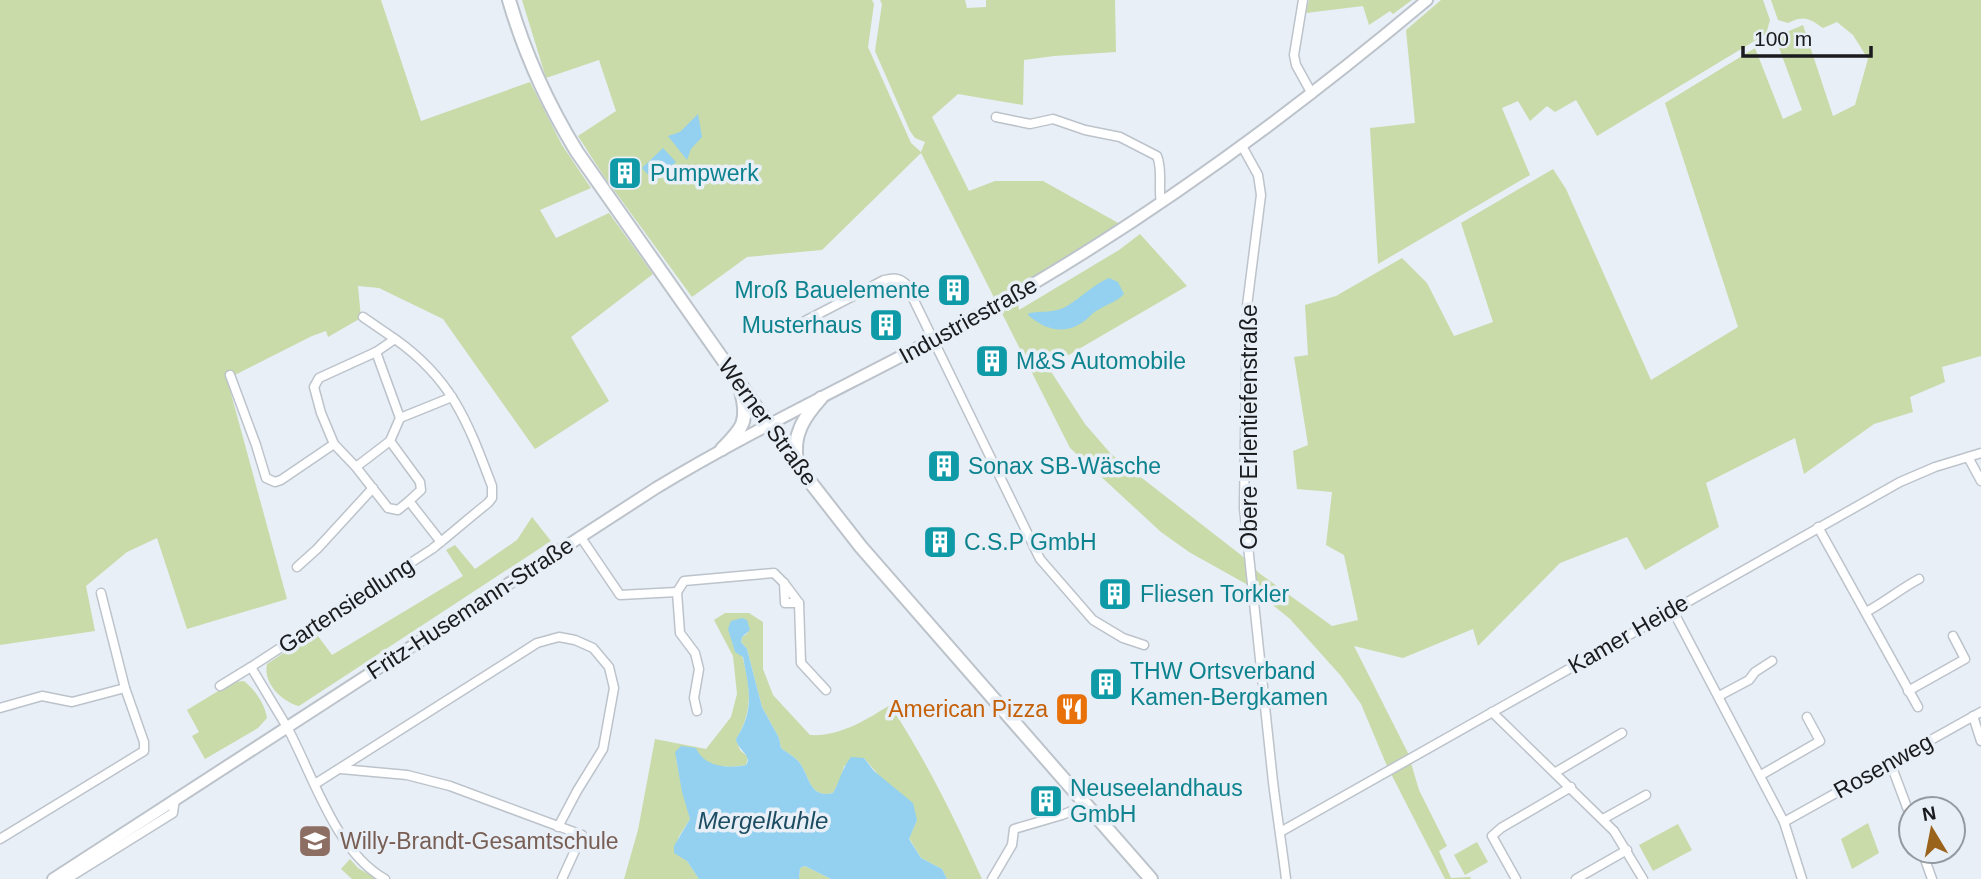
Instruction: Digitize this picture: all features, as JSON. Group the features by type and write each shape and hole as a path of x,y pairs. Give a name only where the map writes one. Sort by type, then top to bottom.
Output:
{"main road":[{"name":"Werner Straße","path":"509,0 534,75 577,152 797,465 862,547 1151,879"},
{"path":"722,449 744,423 744,403 738,380"},
{"path":"797,465 794,450 799,427 821,398"}],"street":[{"path":"1303,0 1294,55 1296,65 1312,93"},
{"name":"Industriestraße","path":"769,425 1031,286 1161,203 1312,93 1427,0"},
{"path":"996,117 1030,124 1053,119 1085,130 1119,137 1157,156 1160,161 1158,190 1161,203"},
{"name":"Obere Erlentiefenstraße","path":"1242,146 1258,176 1262,195 1247,306 1244,508 1286,879"},
{"path":"805,321 892,278 906,284 1040,559 1093,620 1123,638 1144,645"},
{"name":"Gartensiedlung","path":"220,686 441,542 488,503 493,492 469,426 432,369 363,317"},
{"path":"390,441 420,482 421,490 398,510 391,510 334,444 321,413 314,384 319,379 376,352 395,339"},
{"path":"356,467 390,441 400,418 376,352"},
{"path":"230,375 266,478 275,482 281,480 334,444"},
{"path":"400,418 452,397"},
{"name":"Fritz-Husemann-Straße","path":"53,879 580,537 722,449 769,425"},
{"name":"Kamer Heide","path":"1282,831 1900,482 1935,467 1981,453"},
{"path":"1968,457 1981,481"},
{"path":"297,567 373,488"},
{"path":"409,501 441,542"},
{"path":"1818,527 1918,707"},
{"path":"580,537 620,595 677,592"},
{"path":"697,711 694,698 699,669 695,653 680,633 677,592 684,581 774,573 799,603 801,663 826,690"},
{"path":"1866,612 1893,598 1900,589 1919,579"},
{"path":"0,839 141,754 145,747 125,688 101,593"},
{"path":"1672,609 1784,822 1802,879"},
{"path":"1908,691 1965,659 1953,636"},
{"path":"315,784 524,652 547,639 559,637 593,648 610,667 614,700 603,749 558,827"},
{"path":"1719,696 1749,680 1755,672 1772,661"},
{"path":"251,667 286,727 332,820 370,869 385,879"},
{"path":"0,708 42,696 72,702 125,688"},
{"path":"1492,712 1614,831 1643,879"},
{"path":"1977,714 1981,741"},
{"name":"Rosenweg","path":"1784,822 1977,714"},
{"path":"1761,775 1820,741 1807,717"},
{"path":"1556,772 1622,733"},
{"path":"1890,762 1902,795"},
{"path":"341,769 407,775 450,786 582,835 562,879"},
{"path":"1516,879 1492,836 1571,787"},
{"path":"1603,819 1646,794"},
{"name":"Fritz-Husemann-Straße","path":"67,879 173,813 176,799"},
{"path":"992,879 1012,845 1014,830 1086,805"},
{"path":"1576,879 1627,850"}],"green space":[{"path":"0,0 381,0 421,121 530,82 562,145 591,188 540,210 556,238 609,213 653,274 571,337 609,401 535,449 443,319 379,288 358,286 361,318 328,337 326,331 312,336 227,379 287,599 187,629 157,538 127,552 86,586 95,631 0,645"},
{"path":"522,0 872,0 874,4 868,47 911,143 921,152 925,142 915,138 910,131 875,51 882,4 880,0 965,0 967,8 986,7 986,0 1115,0 1116,52 1024,60 1023,105 958,94 932,117 969,191 995,181 1043,181 1129,229 1017,297 1019,310 1119,250 1140,234 1187,286 1048,367 1085,424 1111,454 1241,555 1259,573 1332,626 1358,620 1344,555 1326,545 1332,492 1297,489 1293,451 1308,445 1294,357 1308,355 1305,305 1336,296 1402,258 1427,283 1454,336 1493,322 1461,223 1553,169 1566,189 1651,380 1738,327 1665,103 1755,48 1783,119 1802,110 1775,37 1803,25 1833,116 1855,105 1868,59 1853,35 1837,22 1823,28 1806,19 1788,23 1778,20 1771,0 1981,0 1981,356 1942,367 1945,382 1910,397 1913,412 1874,424 1804,474 1795,438 1706,483 1719,527 1645,570 1627,537 1560,563 1478,646 1473,629 1403,658 1354,646 1408,753 1419,790 1447,846 1439,851 1451,878 1471,879 1445,879 1387,766 1361,704 1341,676 1290,619 1248,585 1189,552 1161,532 1070,448 921,153 822,250 747,257 692,297 603,175 578,136 616,111 599,60 546,78"},
{"path":"1309,0 1412,0 1393,14 1390,11 1369,25 1363,6 1306,13"},
{"path":"1441,0 1763,0 1770,20 1766,34 1597,136 1576,100 1555,112 1547,106 1530,121 1518,101 1502,108 1530,175 1378,264 1370,128 1415,123 1406,30"},
{"path":"532,517 551,541 299,706 280,696 271,684 266,671 267,664 315,632 332,655 463,576 446,550 455,545 475,569 517,540"},
{"path":"725,613 749,613 763,622 763,669 773,695 810,735 842,730 862,722 890,705 939,790 982,879 947,879 942,869 921,858 909,838 917,820 864,758 844,766 833,793 819,793 815,790 799,762 781,748 779,738 762,707 747,649 741,642 742,637 748,633 731,621 748,681 748,710 736,739 740,750 748,757 746,765 720,766 676,759 690,819 678,838 687,861 699,879 624,879 638,830 655,739 706,749 731,717 737,694 733,656 714,620"},
{"path":"244,681 259,698 267,718 258,728 205,759 192,736 199,732 187,710 233,682"},
{"path":"1868,823 1879,853 1852,869 1841,839"},
{"path":"1678,824 1692,850 1653,871 1639,845"},
{"path":"1477,842 1488,862 1465,875 1454,855"},
{"path":"350,859 358,868 377,879 352,879 341,869"},
{"path":"805,866 831,879 799,879 800,868"}],"water":[{"path":"698,114 702,137 691,149 687,160 668,136 680,132"},
{"path":"663,148 676,162 655,182 642,168"},
{"path":"1109,278 1118,282 1124,294 1076,326 1055,329 1028,315 1063,308"},
{"name":"Mergelkuhle","path":"742,618 747,620 750,630 742,637 741,642 747,649 762,707 779,738 781,748 799,762 815,790 825,794 833,793 851,757 864,758 874,771 913,803 917,820 909,839 921,858 942,869 947,879 831,879 805,866 800,868 799,879 699,879 687,861 674,853 674,846 690,819 675,752 681,746 696,748 711,763 732,767 746,765 748,761 736,739 748,709 747,679 743,657 735,652 728,629 731,621"}],"place":[{"name":"Pumpwerk","path":"625,173"},
{"name":"Mroß Bauelemente","path":"954,290"},
{"name":"Musterhaus","path":"886,325"},
{"name":"M&S Automobile","path":"992,361"},
{"name":"Sonax SB-Wäsche","path":"944,466"},
{"name":"C.S.P GmbH","path":"940,542"},
{"name":"Fliesen Torkler","path":"1115,594"},
{"name":"THW Ortsverband Kamen-Bergkamen","path":"1106,684"},
{"name":"American Pizza","path":"1072,709"},
{"name":"Neuseelandhaus GmbH","path":"1046,801"},
{"name":"Willy-Brandt-Gesamtschule","path":"315,841"}]}
